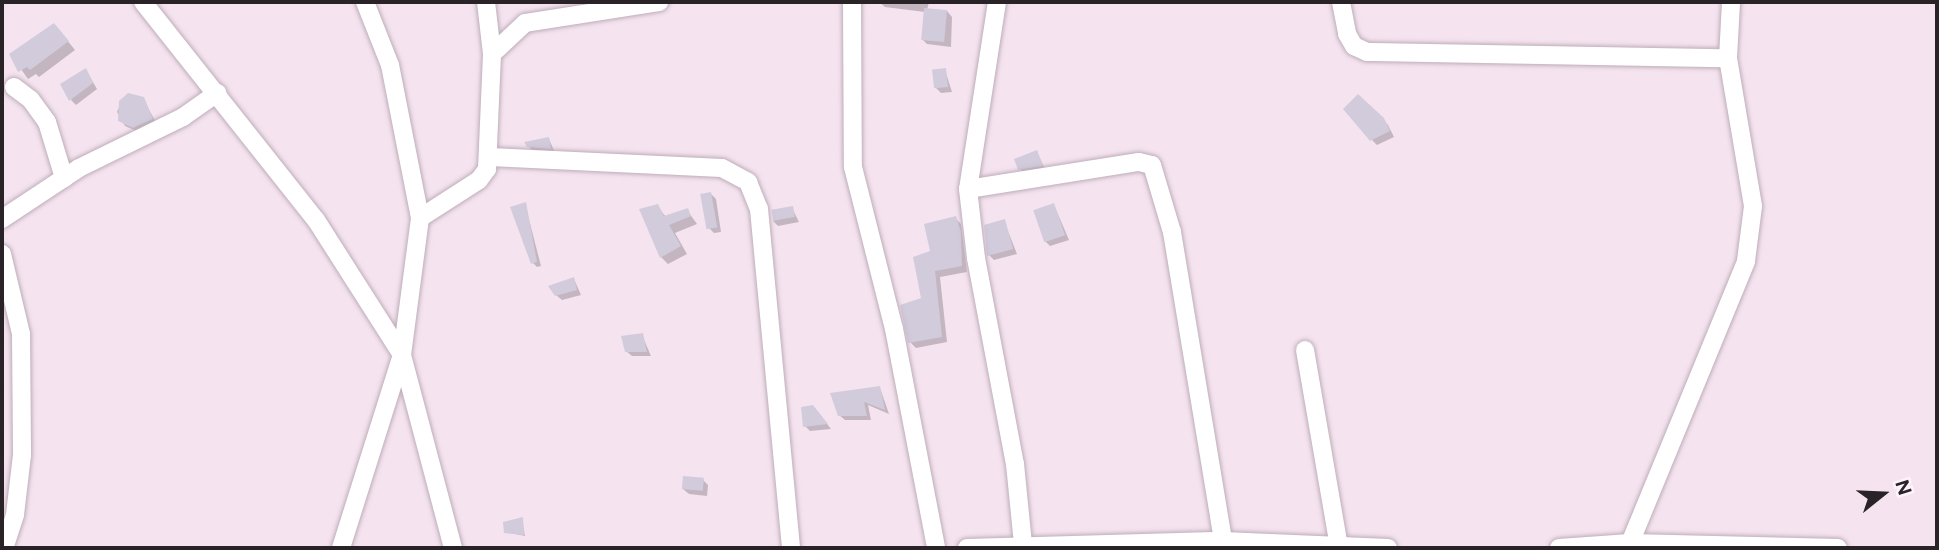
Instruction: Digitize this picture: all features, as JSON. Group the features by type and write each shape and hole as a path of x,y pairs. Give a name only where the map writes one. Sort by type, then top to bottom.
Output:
{"street":[{"path":"144,2 316,220 402,355 453,548"},
{"path":"341,548 402,355 420,218 390,65 365,2"},
{"path":"420,218 479,180 490,157 492,54 486,2"},
{"path":"492,54 525,23 659,2"},
{"path":"852,2 853,167 894,329 936,548"},
{"path":"997,2 968,189 976,258 1015,464 1023,544"},
{"path":"1341,2 1347,34 1354,46 1367,52 1728,58"},
{"path":"1629,546 1746,261 1753,206 1728,58 1731,2"},
{"path":"14,87 31,100 47,122 64,178"},
{"path":"2,219 64,178 183,117 217,93"},
{"path":"490,157 722,168 748,182 759,209 791,548"},
{"path":"968,189 1139,162 1152,165 1172,232 1223,541"},
{"path":"2,254 21,334 22,455 15,515 4,548"},
{"path":"1305,350 1339,546"},
{"path":"967,548 1023,544 1054,546 1223,541 1388,548"},
{"path":"1559,548 1838,548"}],"building":[{"path":"924,8 947,10 944,42 921,40"},
{"path":"54,23 69,41 30,70 27,67 18,72 9,54"},
{"path":"86,68 93,83 69,101 60,84"},
{"path":"946,68 948,87 934,88 932,69"},
{"path":"128,93 144,97 153,119 133,128 118,121 119,101"},
{"path":"1358,94 1384,118 1390,131 1370,141 1343,109"},
{"path":"549,137 551,149 527,147 524,142"},
{"path":"1037,150 1043,166 1018,170 1014,159"},
{"path":"711,192 717,227 706,229 700,194"},
{"path":"526,202 537,262 531,264 510,207"},
{"path":"1054,203 1065,235 1044,242 1033,210"},
{"path":"658,204 664,216 688,208 691,216 669,225 681,246 660,258 639,209"},
{"path":"793,206 795,217 773,221 771,210"},
{"path":"956,216 961,232 962,266 935,271 942,337 908,343 900,305 921,298 913,257 930,251 924,224"},
{"path":"1005,219 1013,249 987,256 984,225"},
{"path":"574,277 577,290 555,296 548,286"},
{"path":"643,333 647,352 625,352 621,336"},
{"path":"880,386 885,410 864,402 867,416 838,416 830,393"},
{"path":"813,405 828,424 803,427 801,407"},
{"path":"683,476 704,478 703,491 682,489"},
{"path":"523,517 524,535 504,533 503,522"}]}
